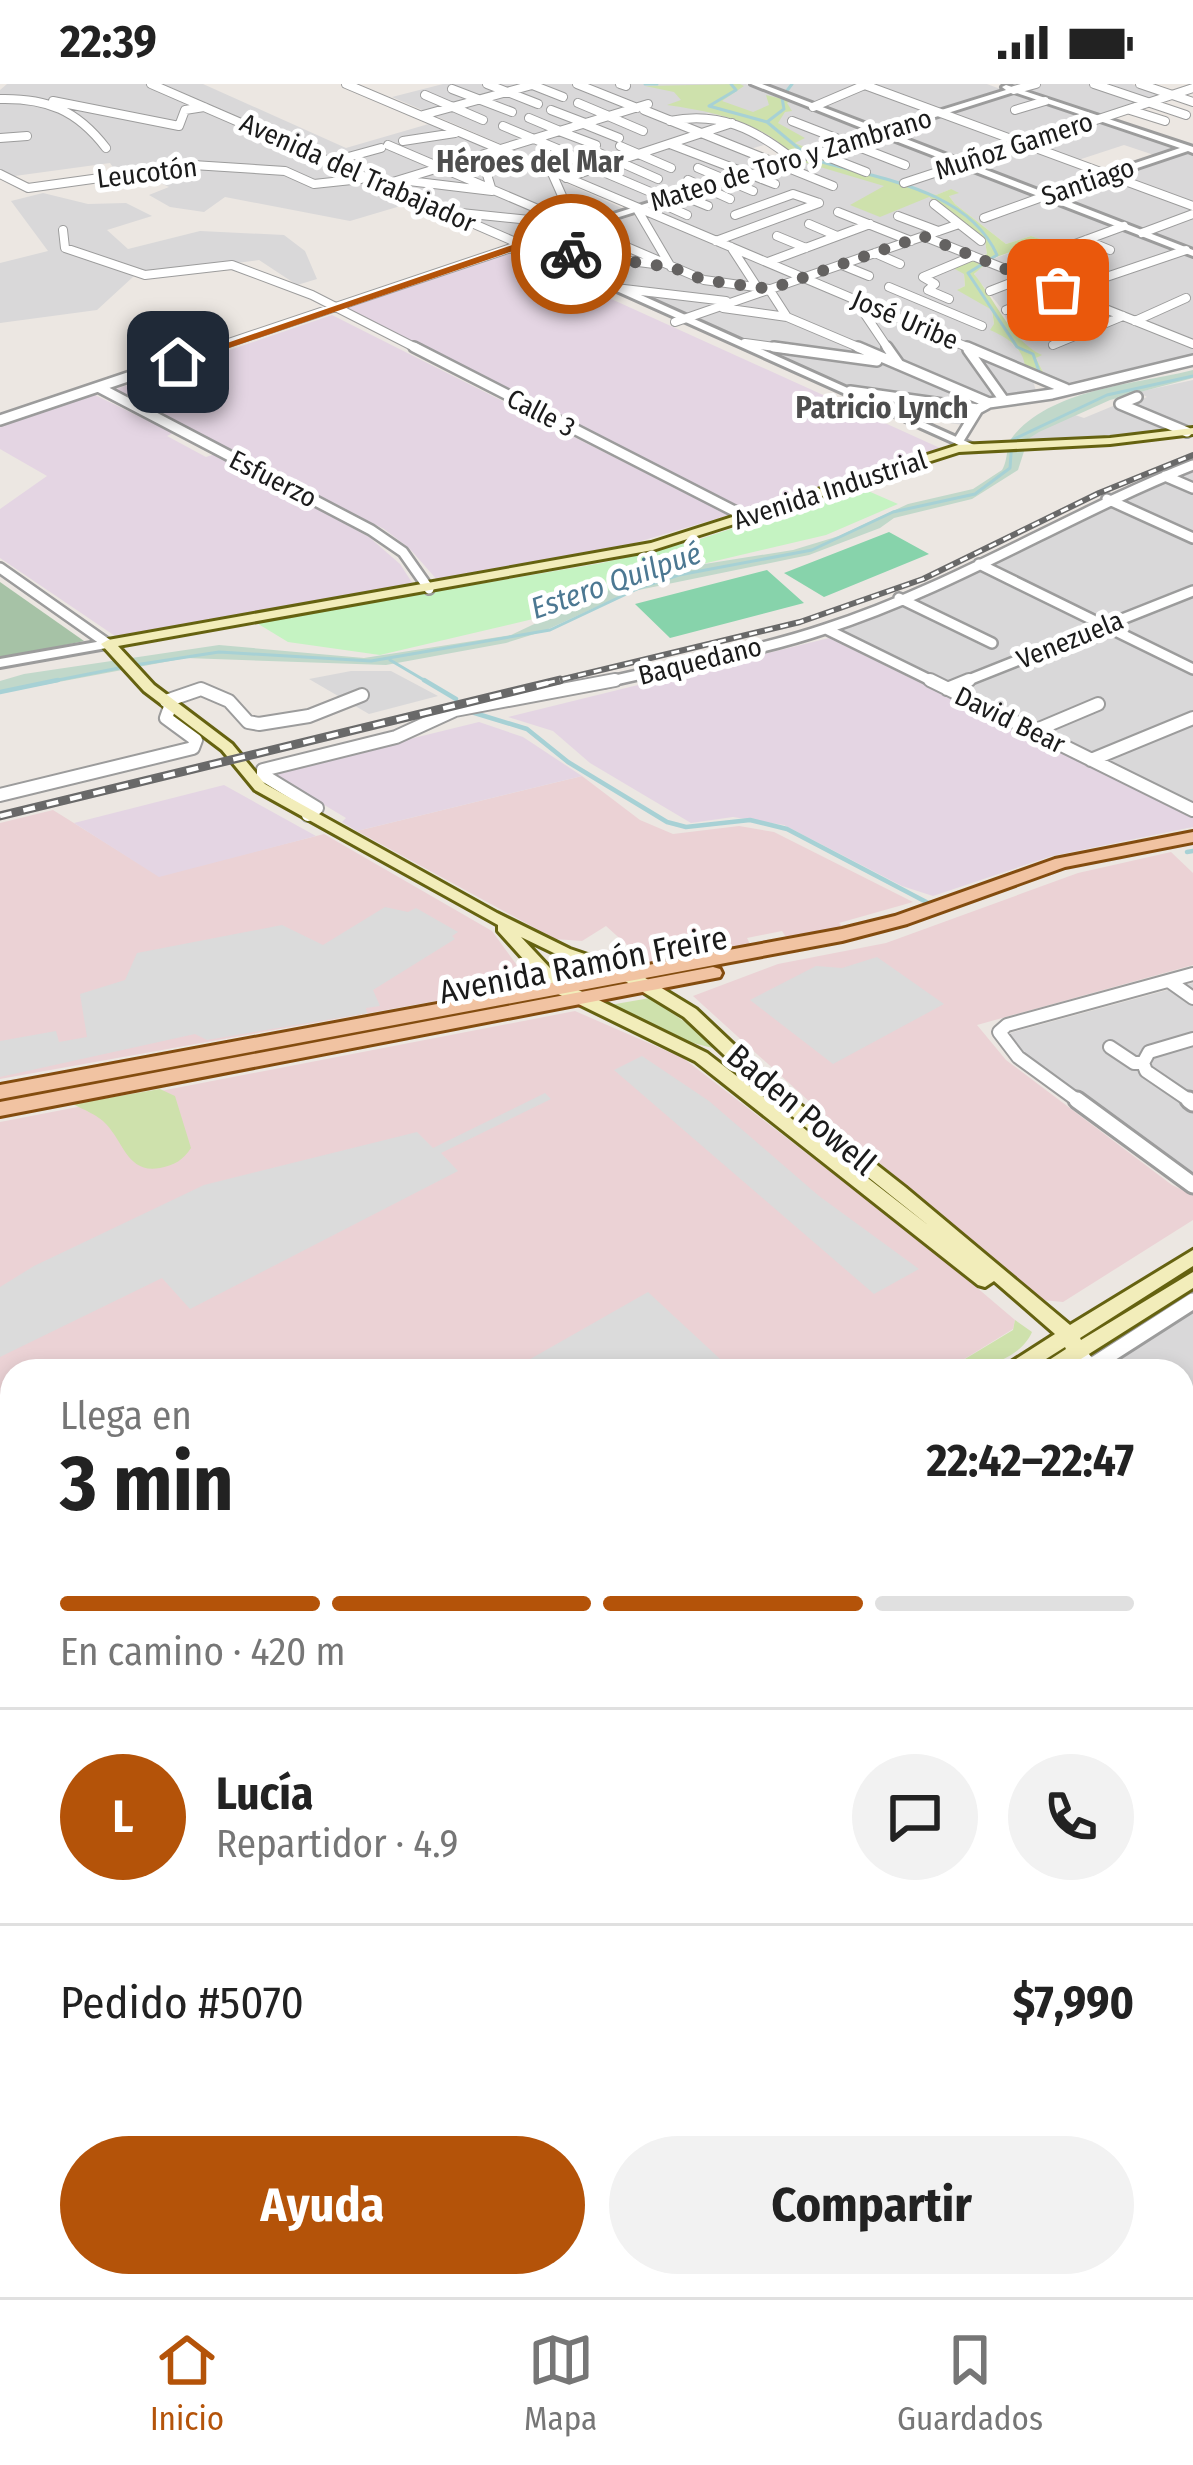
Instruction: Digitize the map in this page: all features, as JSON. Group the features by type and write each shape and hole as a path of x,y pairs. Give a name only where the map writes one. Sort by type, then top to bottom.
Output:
{"main road":[{"path":"962,445 1017,446 1190,432"},
{"name":"Avenida Industrial","path":"112,649 626,552 748,518 962,445"},
{"name":"Baden Powell","path":"112,649 137,677 227,747 260,787 491,916 564,952 626,974 690,1013 826,1145 1079,1356"},
{"name":"Avenida Ramón Freire","path":"0,1092 864,930 1061,863 1193,837"},
{"name":"Avenida Ramón Freire","path":"0,1108 649,986 866,940 1060,872 1168,842"},
{"path":"921,923 940,906"},
{"name":"Baden Powell","path":"491,916 576,1000 676,1042 899,1191 1079,1356"},
{"path":"676,1042 739,1056"},
{"path":"1079,1356 1193,1257"},
{"path":"1079,1356 1193,1279"}],"street":[{"name":"Avenida del Trabajador","path":"151,84 445,212 675,322 962,445"},
{"name":"José Uribe","path":"346,84 1066,389"},
{"path":"487,84 538,104"},
{"path":"423,115 531,84 563,97"},
{"path":"578,84 833,186"},
{"path":"755,84 1124,226 1137,237"},
{"path":"813,107 865,84 1193,210"},
{"path":"996,84 1191,148"},
{"name":"Mateo de Toro y Zambrano","path":"0,420 577,226 1036,84"},
{"path":"1094,84 1186,115"},
{"path":"1140,84 1193,102"},
{"path":"592,90 619,85"},
{"path":"452,88 512,112"},
{"name":"Muñoz Gamero","path":"904,182 1193,88"},
{"path":"425,95 484,120"},
{"path":"0,98 53,101 178,126 184,123 185,110 204,107"},
{"path":"1015,110 1045,100"},
{"path":"53,101 92,127 106,148"},
{"path":"578,104 666,145 775,184"},
{"path":"383,185 643,108"},
{"path":"1128,109 1165,122"},
{"path":"551,110 671,168"},
{"path":"670,121 696,113 733,123 766,136 793,159"},
{"path":"529,118 658,178"},
{"path":"792,122 905,165"},
{"path":"566,178 733,123"},
{"path":"503,126 687,214"},
{"path":"341,158 448,130 465,134"},
{"path":"662,131 681,138"},
{"path":"0,138 27,136"},
{"path":"391,148 444,166"},
{"path":"391,148 427,172"},
{"path":"413,148 492,190 671,267 704,280 770,289 787,316"},
{"name":"Santiago","path":"984,218 1191,148"},
{"path":"815,152 866,172"},
{"path":"482,155 492,190"},
{"name":"Leucotón","path":"0,174 28,188 193,165 286,171 314,184 366,178"},
{"path":"698,168 753,191"},
{"path":"551,172 577,226"},
{"path":"688,179 730,199"},
{"path":"400,180 492,190"},
{"path":"716,241 819,203 793,194 735,217"},
{"path":"681,195 708,206"},
{"path":"934,204 981,241"},
{"path":"637,209 671,267"},
{"path":"1137,237 1193,210"},
{"path":"445,212 577,226"},
{"path":"838,212 911,242"},
{"path":"720,214 757,226"},
{"path":"905,214 925,232 980,258 1193,344"},
{"path":"809,224 838,236"},
{"path":"768,262 870,224"},
{"path":"675,322 959,224"},
{"path":"1007,269 1124,226"},
{"name":"Calle 3","path":"63,230 65,248 146,275 232,266 260,273 748,518"},
{"path":"1108,232 1190,251"},
{"path":"777,236 806,248"},
{"path":"1086,240 1110,250"},
{"name":"Avenida del Trabajador","path":"521,247 745,343 962,445"},
{"path":"521,247 671,267"},
{"path":"731,247 757,287"},
{"path":"1061,249 1083,258"},
{"path":"1006,310 1190,251"},
{"path":"875,254 900,264"},
{"path":"898,318 949,299 928,290 935,284 922,277 980,258"},
{"path":"1036,258 1061,268"},
{"path":"842,265 868,276"},
{"path":"990,291 1026,277"},
{"path":"889,287 982,326"},
{"path":"624,289 733,302"},
{"path":"1135,321 1186,298"},
{"path":"856,300 899,364"},
{"path":"718,308 787,316 989,403"},
{"path":"1053,345 1123,316"},
{"path":"745,343 899,364"},
{"path":"965,346 1003,399"},
{"name":"Avenida Industrial","path":"962,445 978,410 989,403 1193,360"},
{"name":"Esfuerzo","path":"100,388 371,530 403,552 429,589"},
{"path":"850,391 978,410"},
{"path":"1137,397 1120,404 1190,432"},
{"name":"Baquedano","path":"308,814 316,808 263,775 263,770 396,737 454,710 643,676 826,629 1193,465"},
{"path":"1165,476 1193,488"},
{"path":"1107,500 1193,538"},
{"path":"979,564 1193,669"},
{"name":"Baden Powell","path":"0,568 112,649"},
{"name":"Venezuela","path":"947,689 1193,591"},
{"path":"899,598 992,643"},
{"name":"David Bear","path":"826,629 1193,810"},
{"name":"Avenida Industrial","path":"0,663 112,649"},
{"path":"0,795 193,748 196,740 166,718 168,702 201,689 229,700 248,722 259,724 309,716 362,694"},
{"path":"1034,730 1098,704"},
{"path":"1091,760 1193,718"},
{"path":"1193,974 1007,1025 999,1032 1018,1057 1193,1185"},
{"path":"1169,981 1193,998"},
{"path":"1193,1039 1149,1052 1143,1063 1146,1071 1193,1103"},
{"path":"1110,1047 1134,1063 1143,1063"},
{"path":"1079,1356 1193,1301"}],"shaded area":[{"path":"7,84 203,84 346,148 432,123 624,209 521,241 255,133 243,137 267,138 414,202 350,221 225,197 204,212 170,207 149,195 169,187 133,170 117,173 110,163 0,178 0,90"},
{"path":"443,84 746,84 869,132 812,150 793,142 778,123 705,113 771,143 746,150 767,163 639,204 392,97"},
{"path":"762,84 987,84 1003,90 879,129"},
{"path":"1004,84 1132,84 1161,95 1098,116"},
{"path":"1012,94 1174,148 1154,155 1124,145 1069,163 1193,210 1193,354 1067,383 1043,372 1036,358 1040,355 1014,337 1002,309 974,275 983,263 1042,240 1031,236 1006,244 955,204 949,196 951,189 936,195 888,182 822,153"},
{"path":"1185,152 1193,154 1193,203 1119,175"},
{"path":"800,161 929,197 985,241 987,254 966,257 953,268 964,273 965,286 959,289 992,310 994,325 1026,358 1037,394 980,398 963,425 916,418 535,248"},
{"path":"43,193 88,204 126,203 152,216 107,230 128,249 200,231 284,235 305,251 317,279 297,285 259,260 134,276 97,310 0,323 0,263 48,251 11,201"},
{"path":"506,254 940,448 747,510 345,308"},
{"path":"332,315 729,515 587,557 439,582 409,548 384,529 113,390"},
{"path":"1193,380 1193,427 1130,404 1147,397 1138,392"},
{"path":"95,395 173,433 167,436 206,457 215,454 369,537 400,564 413,584 115,636 0,558 0,509 47,476 0,449 0,425"},
{"path":"1113,406 1170,433 1020,441 1072,414 1084,418"},
{"path":"1193,472 1193,533 1118,501 1166,481"},
{"path":"1107,507 1193,543 1193,804 835,628"},
{"path":"829,638 1193,817 1193,827 1052,856 933,896 902,886 784,825 733,817 691,823 590,763 553,731 508,717"},
{"path":"351,671 391,671 438,696 369,714 309,679"},
{"path":"479,722 523,737 582,776 357,831 342,822 346,818 271,773"},
{"path":"582,776 640,820 673,834 739,826 774,832 913,902 839,923 843,927 786,937 782,931 747,938 750,944 647,963 606,926 582,941 555,939 357,831"},
{"path":"224,785 316,836 159,877 74,823"},
{"path":"53,810 159,876 324,834 492,931 519,968 493,976 514,987 0,1079 0,823"},
{"path":"1171,852 1193,873 1193,965 977,1025 1006,1060 1172,1185 1193,1195 1193,1220 1063,1302 1042,1300 844,1133 693,996 778,964 886,943 1078,873"},
{"path":"385,907 408,912 416,908 458,932 452,936 455,939 373,990 380,1006 366,1008 367,1013 207,1040 195,1034 0,1077 0,1041 56,1031 59,1042 87,1037 80,994 125,980 137,953 282,925 323,945"},
{"path":"877,957 944,1004 833,1064 750,1000 816,966 842,968"},
{"path":"1193,983 1193,1178 1025,1055 1006,1034"},
{"path":"575,1011 683,1058 936,1253 1015,1320 1013,1329 964,1359 0,1359 0,1122"},
{"path":"642,1056 709,1101 819,1196 919,1269 874,1294 614,1070"},
{"path":"545,1093 551,1099 441,1153 458,1171 190,1309 162,1278 0,1357 0,1287 34,1266 204,1185 417,1132 433,1148"},
{"path":"648,1292 720,1359 530,1359"},
{"path":"1193,1312 1193,1359 1119,1359"}],"green space":[{"path":"645,86 744,86 722,101 753,112 769,105 766,95 791,101 787,103 792,111 785,112 778,123 805,138 795,143 812,150 790,152 747,125 667,105 681,100 674,92"},
{"path":"816,158 936,195 951,189 959,193 949,196 955,204 1006,244 1031,236 1043,240 991,259 974,274 1013,331 1042,355 1036,358 1043,372 1073,385 1025,367 1014,344 990,330 992,310 957,290 965,286 964,274 953,268 987,254 985,241 929,197 880,217 850,205 884,186 800,161"},
{"path":"1193,370 1193,378 1110,400 1039,432 1028,439 1018,470 972,499 894,518 809,555 629,592 506,643 386,665 186,658 0,693 0,681 24,674 219,645 364,658 511,635 619,584 686,567 793,550 839,536 908,504 973,489 1002,470 1014,435 1051,407 1098,390"},
{"path":"859,487 898,504 826,535 639,579 533,619 380,655 288,642 255,622 602,563 691,542"},
{"path":"889,532 929,554 824,597 784,573"},
{"path":"767,570 804,603 670,638 635,604"},
{"path":"0,582 84,641 0,659"},
{"path":"650,998 724,1051 678,1039 604,1006"},
{"path":"160,1089 175,1096 191,1148 178,1161 160,1168 134,1162 103,1121 73,1104"},
{"path":"1015,1320 1032,1332 1007,1358 965,1359 1013,1330"}],"waterway":[{"path":"645,84 657,84"},
{"path":"731,84 736,90 709,106 767,122"},
{"path":"786,92 792,84"},
{"path":"767,122 784,109 782,98"},
{"path":"767,122 803,152"},
{"path":"808,158 915,188 964,214 997,255 968,273 1017,347 1033,354 1039,371"},
{"name":"Estero Quilpué","path":"135,665 219,652 371,661 550,630 639,588 679,575 812,550 893,512 975,494 1010,468 1012,440 1107,395 1193,376"},
{"path":"390,660 429,683"},
{"name":"Estero Quilpué","path":"54,681 124,667"},
{"name":"Estero Quilpué","path":"54,681 58,680"},
{"path":"424,680 456,699"},
{"name":"Estero Quilpué","path":"0,692 54,681"},
{"name":"Estero Quilpué","path":"43,683 54,681"},
{"path":"468,711 527,729 568,762 667,822 686,827 750,820 787,829 932,905"},
{"path":"1187,852 1193,851"}],"railway":[{"path":"547,683 800,622 923,579 1099,493 1193,455"},
{"path":"0,816 560,680"}],"way so far":[{"path":"571,254 671,267 704,280 770,289 923,236 1058,290"}],"district":[{"name":"Héroes del Mar","path":"530,162"},
{"name":"Patricio Lynch","path":"882,408"}],"route":[{"path":"178,362 511,248 522,245 571,254"}]}
